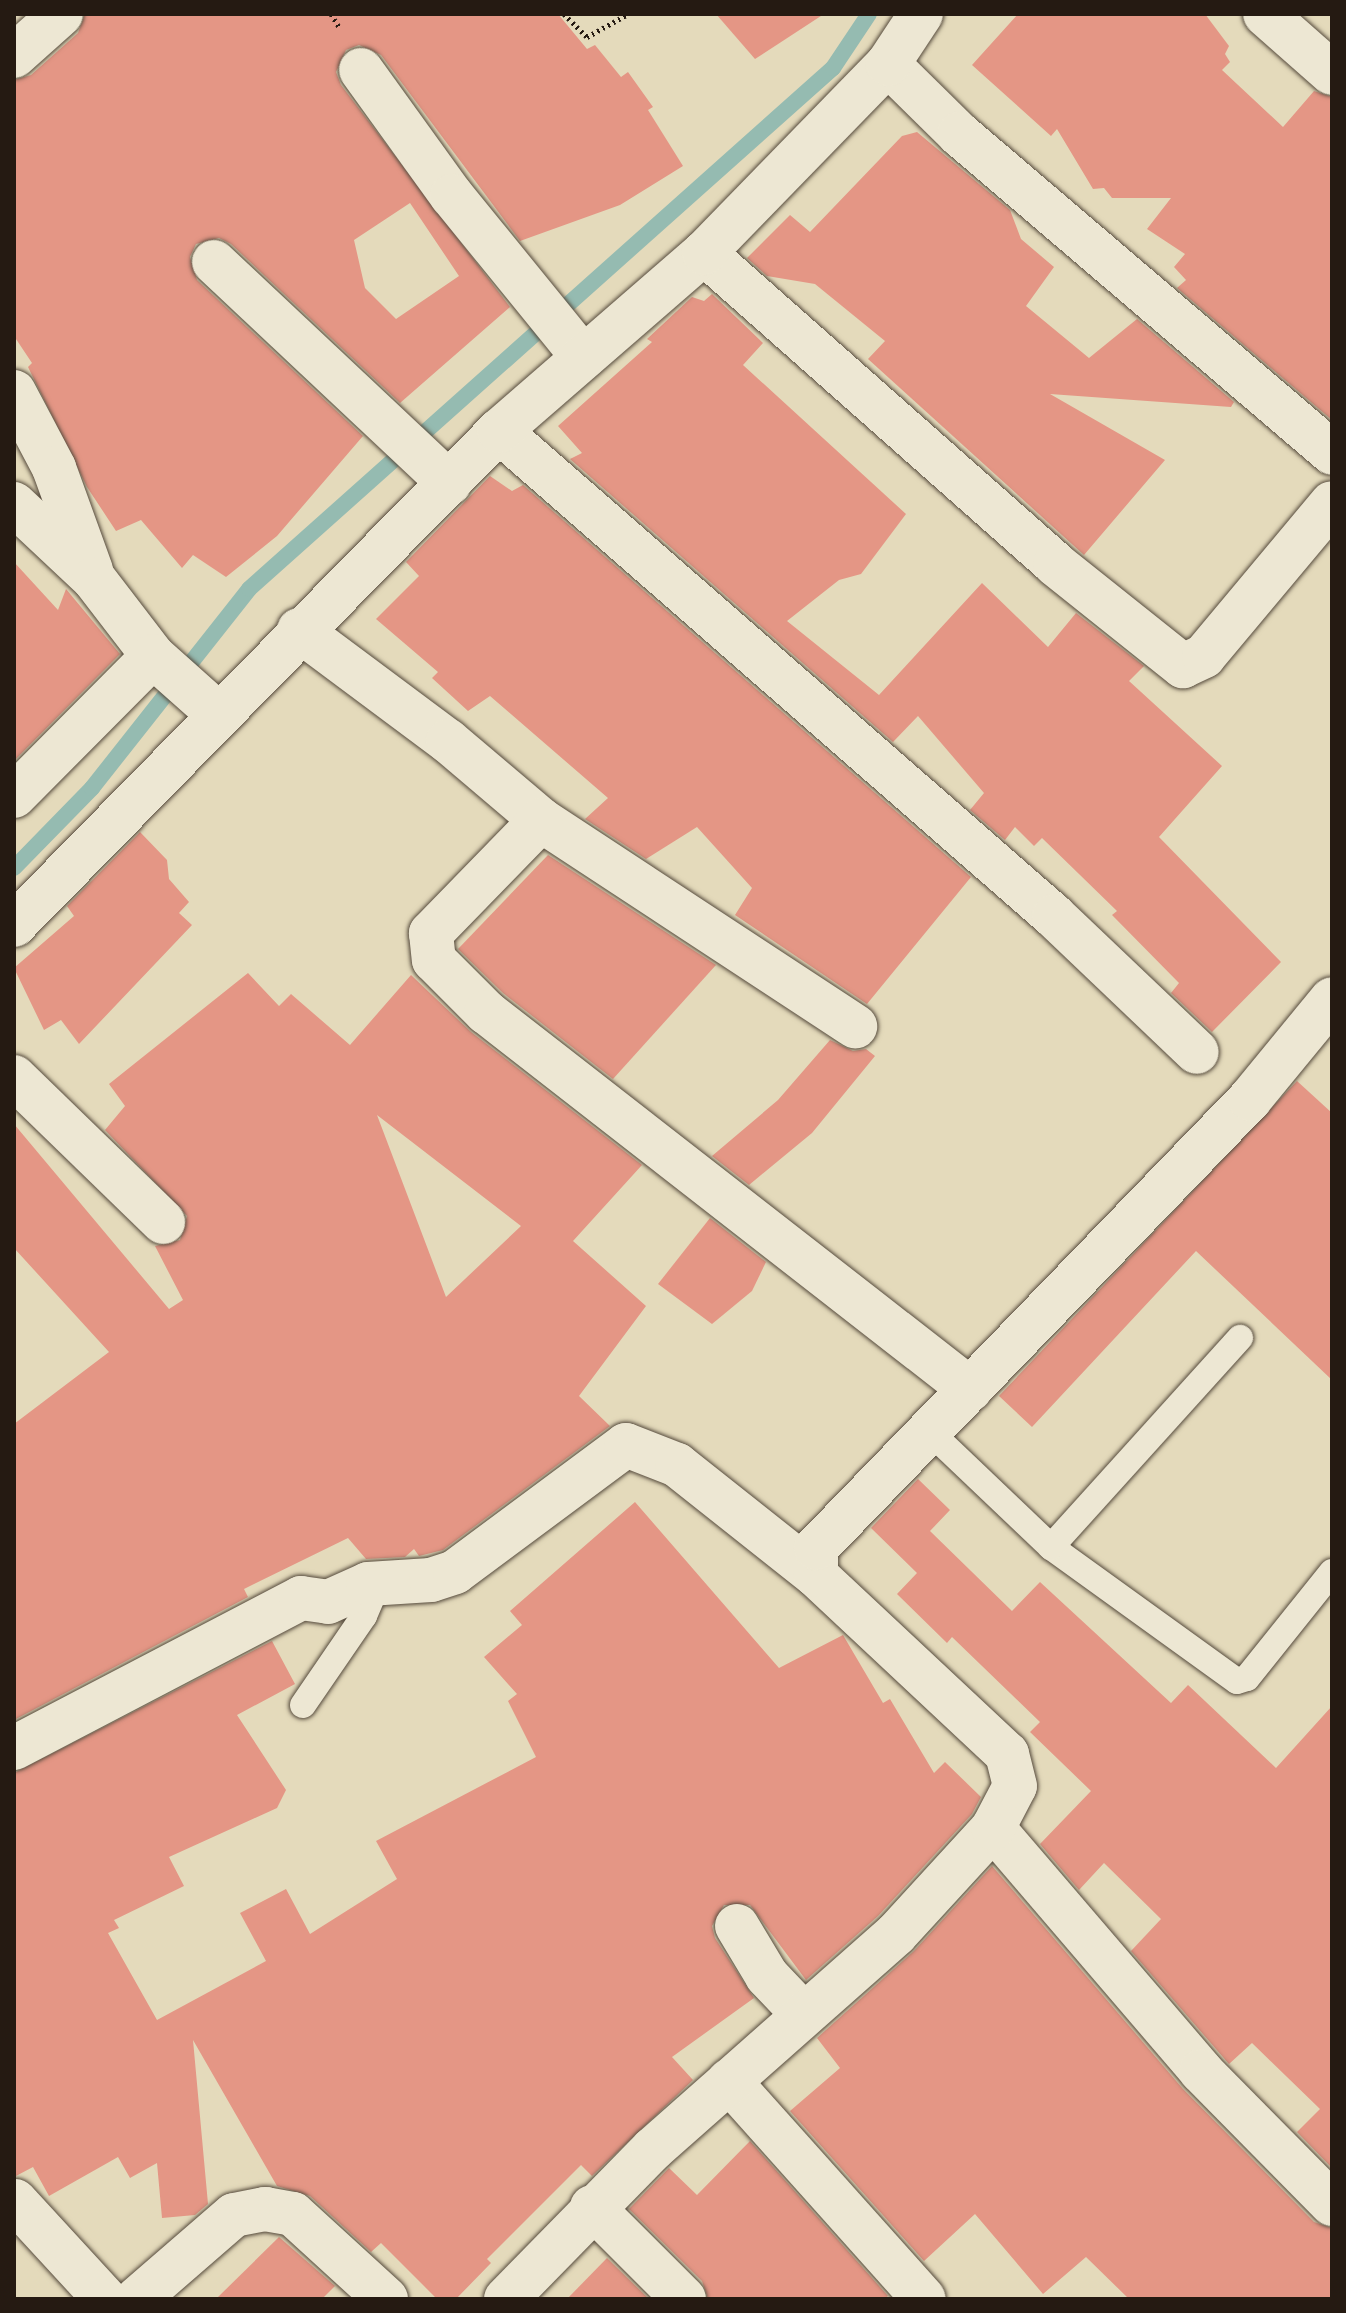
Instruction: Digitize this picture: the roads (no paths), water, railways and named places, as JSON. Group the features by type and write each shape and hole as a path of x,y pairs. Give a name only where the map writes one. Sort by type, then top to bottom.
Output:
{"street":[{"path":"14,56 61,14"},
{"path":"14,925 212,708 299,630 436,471 499,431 575,348 704,253 888,64 921,14"},
{"path":"1265,14 1332,73"},
{"path":"888,64 959,134 1332,453"},
{"path":"361,70 452,196 575,348"},
{"path":"704,253 1055,564 1183,666 1204,656 1332,503"},
{"path":"214,262 436,471"},
{"path":"14,392 54,468 94,579"},
{"path":"499,431 1054,916 1197,1052"},
{"path":"14,504 94,579 160,662 212,708"},
{"path":"299,630 448,741 541,820 855,1026"},
{"path":"14,796 160,662"},
{"path":"541,820 431,933 434,960 486,1012 970,1389"},
{"path":"816,1575 814,1556 823,1539 1250,1099 1332,999"},
{"path":"14,1077 163,1222"},
{"path":"14,1748 301,1598 328,1602 378,1583 431,1580 468,1565 626,1445 677,1465 816,1575 1007,1754 1015,1786 993,1828 896,1934 803,2014 592,2207 506,2299"},
{"path":"993,1828 1201,2071 1332,2204"},
{"path":"737,1926 767,1976 803,2014"},
{"path":"729,2081 924,2299"},
{"path":"15,2201 105,2299"},
{"path":"592,2207 684,2299"},
{"path":"137,2299 234,2215 265,2209 293,2214 386,2299"}],"lane":[{"path":"1051,1547 1240,1338"},
{"path":"928,1430 1051,1547 1237,1681 1247,1678 1332,1572"},
{"path":"303,1705 364,1616 378,1583"}],"waterway":[{"path":"14,868 92,788 249,589 833,68 869,14"}]}
